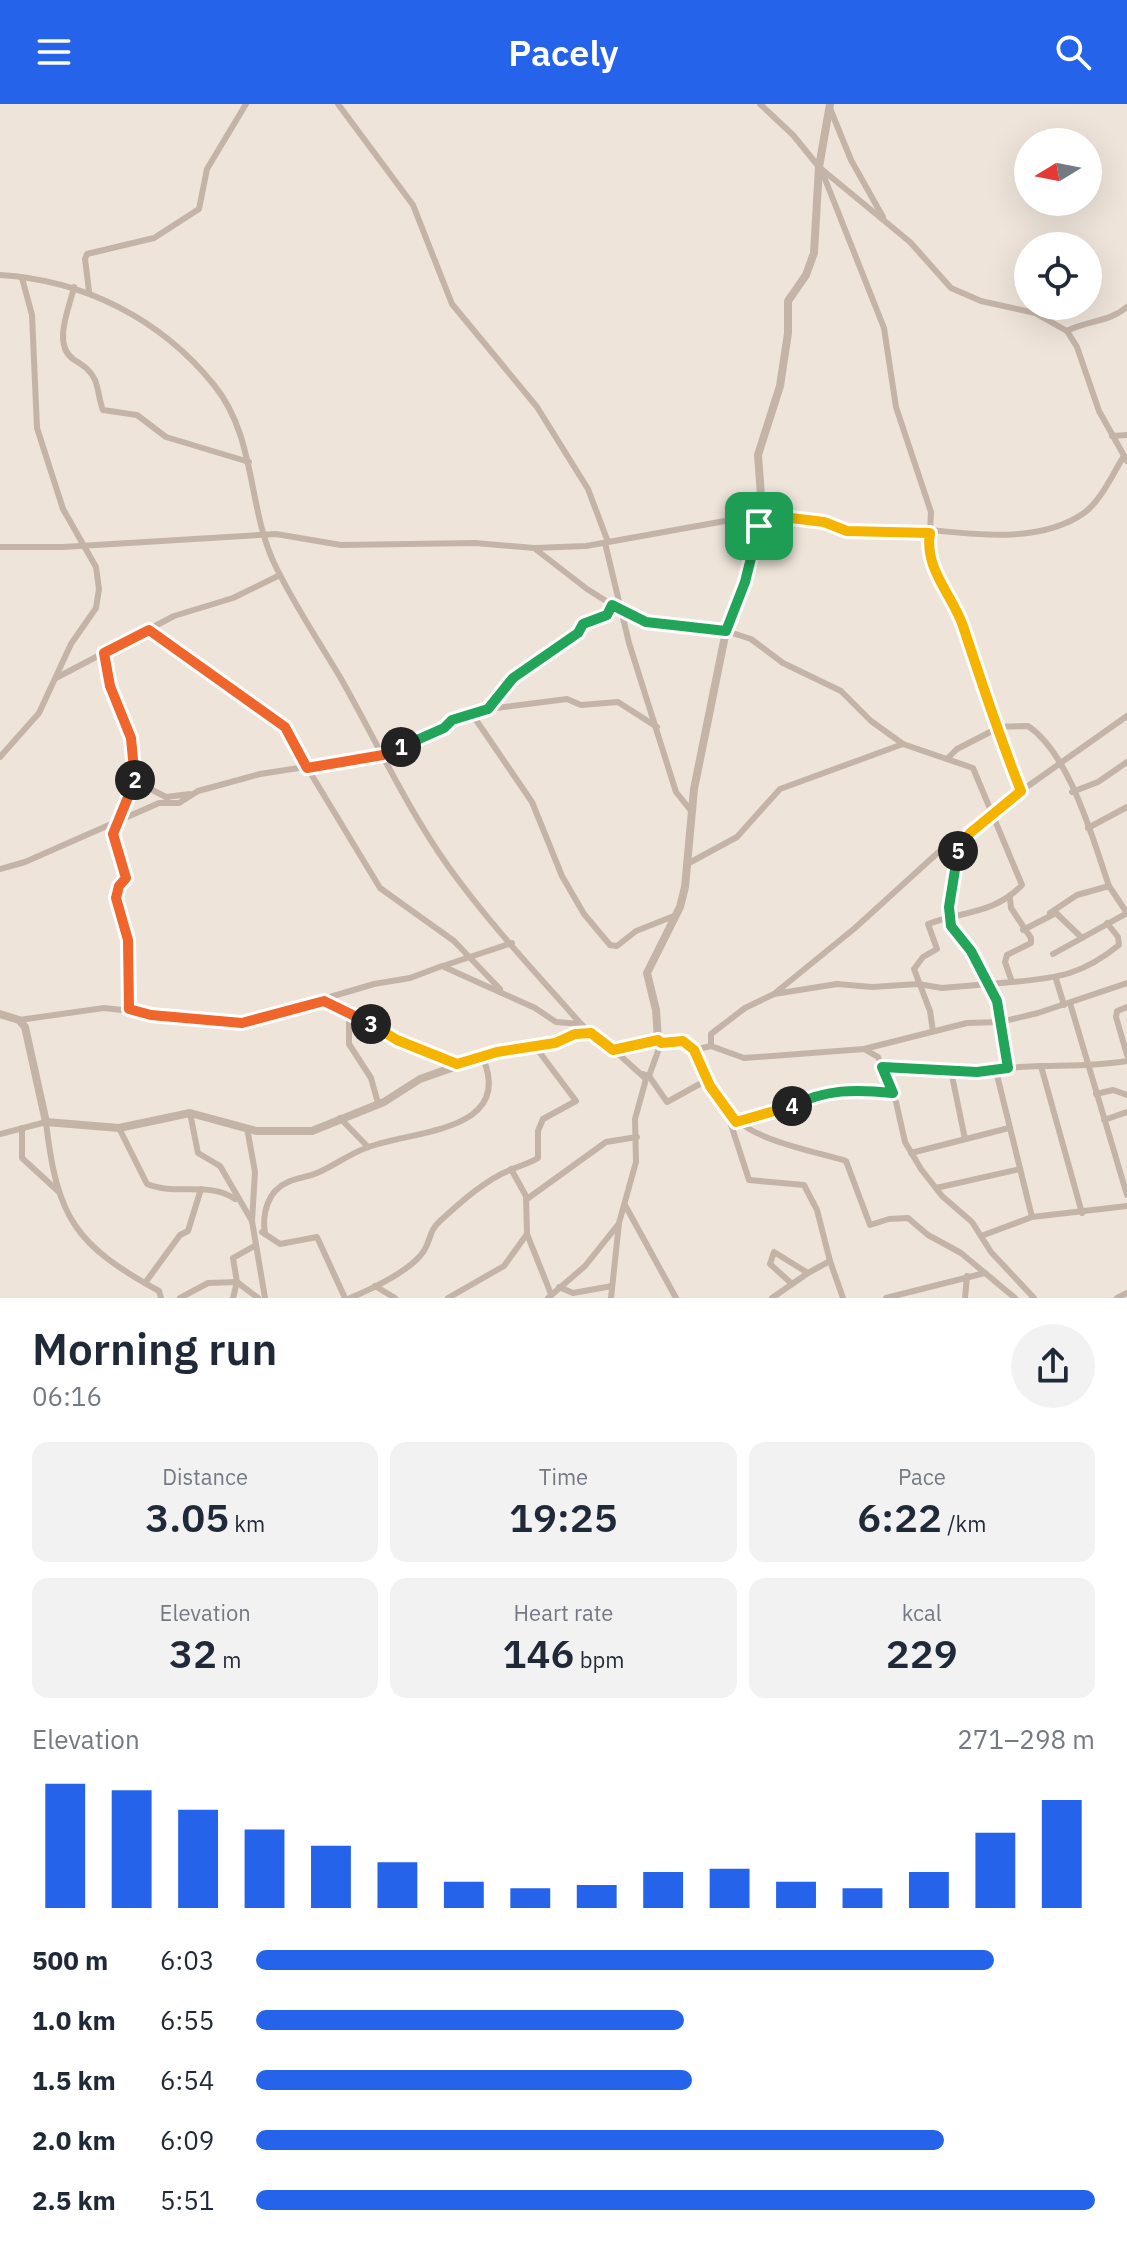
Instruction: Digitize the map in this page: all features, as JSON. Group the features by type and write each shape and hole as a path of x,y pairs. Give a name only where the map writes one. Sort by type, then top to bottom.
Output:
{"street":[{"path":"89,291 87,254 154,238 199,209 207,169 246,104"},
{"path":"338,104 413,205 452,304 537,407 588,489 606,543 621,612 680,801 692,812"},
{"path":"760,104 793,135 820,168 884,221 956,292 1035,313 1067,331 1112,436 1124,456"},
{"path":"649,1076 660,1042 647,973 685,887 692,812 726,631 745,582 759,524 758,455 782,375 788,333 788,301 806,275 814,253 820,168 830,105"},
{"path":"830,105 851,160 884,221"},
{"path":"820,168 880,317 896,407 927,494 931,557 941,586 964,628 996,728 1021,791"},
{"path":"0,275 74,287 124,308 169,341 207,377 235,421 249,462 261,534 280,575 435,848 581,1024 646,1079 635,1119 636,1162 619,1223 611,1298"},
{"path":"0,757 39,713 79,629 96,608 99,576 63,509 37,428 32,315 22,278"},
{"path":"74,287 64,328 65,344 70,357 87,368 95,380 103,410 137,415 166,437 249,462"},
{"path":"1067,331 1082,324 1105,321 1127,307"},
{"path":"0,547 261,534 311,538 341,545 475,543 534,548 606,543 725,521 759,524 791,518 824,522 847,531 998,535 1054,526 1086,512 1124,456 1127,438 1112,436"},
{"path":"534,548 621,612 646,622 726,631 751,639 783,663 841,691 871,721 903,744 973,768 995,814 1022,885 1010,898 969,916 950,917 928,924 937,949 923,957 914,969 930,1011 933,1031"},
{"path":"56,678 182,613 233,598 280,575"},
{"path":"488,709 513,678 578,633 583,624 607,615 612,605"},
{"path":"149,630 285,727 385,893 420,915 469,956 503,992"},
{"path":"104,653 110,686 131,738 135,781 113,834"},
{"path":"135,781 167,800 179,803 194,794 260,774 383,755 444,728 452,720 488,709 567,699 581,705 618,702 657,727"},
{"path":"472,714 532,802 562,876 584,914 610,945 617,946 636,931 675,915"},
{"path":"711,1046 711,1034 745,1008 774,994 855,928 934,855 967,836 1021,791 1127,716"},
{"path":"948,758 957,749 996,728 1028,726 1045,740 1060,764 1109,886 1127,913 1053,954"},
{"path":"686,866 698,854 737,837 780,789 903,744"},
{"path":"1072,792 1098,782 1127,762"},
{"path":"0,869 25,862 167,800"},
{"path":"1088,828 1127,807"},
{"path":"108,826 126,878 119,886 116,898 128,940 129,1009"},
{"path":"967,836 954,864 951,926 959,932 997,1001 1008,1068"},
{"path":"1023,930 1077,895 1109,886"},
{"path":"1010,898 1031,943 1007,955 1005,962 1012,982"},
{"path":"1050,913 1066,919 1082,938"},
{"path":"774,994 837,984 872,987 918,984 942,988 1056,979 1086,969 1119,945 1118,937 1107,923"},
{"path":"19,1020 35,1015 129,1009 151,1015 242,1023 374,984 410,978 512,943"},
{"path":"442,966 503,992 556,1022 581,1024"},
{"path":"1056,979 1067,1004 1127,1195"},
{"path":"694,1050 711,1046 744,1058 864,1049 967,1023 1000,1022 1067,1004 1127,983"},
{"path":"324,1001 419,1050 457,1064"},
{"path":"882,1067 951,1071 996,1071 1041,1066 1087,1068 1127,1058 1116,1017 1117,1011 1127,1007"},
{"path":"0,1014 19,1020 25,1027 59,1192 69,1223 89,1246 159,1291 161,1298"},
{"path":"349,1014 349,1044 371,1078 378,1103"},
{"path":"0,1134 46,1122 119,1128 190,1113 273,1133 312,1131 457,1064 482,1056 555,1043 575,1034 591,1033"},
{"path":"613,1050 683,1041 694,1050 707,1080 741,1124 801,1150 846,1161 870,1225 889,1219 908,1218 1015,1298"},
{"path":"255,1230 280,1244 317,1237 347,1298 375,1286 423,1252 436,1224 511,1169 521,1168 538,1158 538,1131 543,1119 576,1101 534,1045"},
{"path":"864,1049 878,1057 893,1093 911,1153 936,1188 972,1222 991,1252 1034,1298"},
{"path":"265,1234 262,1217 271,1197 288,1181 323,1171 368,1147 468,1120 486,1099 489,1073 482,1056"},
{"path":"1041,1066 1082,1213"},
{"path":"951,1071 965,1139"},
{"path":"996,1071 1032,1217"},
{"path":"641,1073 649,1076 667,1102 707,1080"},
{"path":"741,1124 813,1095 852,1088 893,1093"},
{"path":"1096,1094 1113,1090 1127,1095"},
{"path":"724,1103 749,1180 804,1185 817,1210 843,1298"},
{"path":"190,1113 198,1153 220,1166 252,1221 265,1298"},
{"path":"1104,1120 1127,1113"},
{"path":"340,1118 368,1147"},
{"path":"22,1128 22,1158 59,1192"},
{"path":"119,1128 147,1184 175,1191 201,1189 222,1192 238,1201"},
{"path":"247,1128 255,1172 252,1221"},
{"path":"911,1153 1009,1128"},
{"path":"527,1199 606,1142 637,1137"},
{"path":"511,1169 527,1199 527,1234 549,1296 585,1266 619,1223"},
{"path":"936,1188 1020,1169"},
{"path":"145,1283 180,1235 188,1231 201,1189"},
{"path":"625,1205 676,1298"},
{"path":"981,1236 1032,1217 1127,1206"},
{"path":"448,1298 504,1266 527,1234"},
{"path":"233,1298 237,1282 233,1258 256,1245"},
{"path":"792,1284 770,1264 774,1252 808,1273"},
{"path":"772,1298 830,1261"},
{"path":"886,1298 985,1273"},
{"path":"965,1298 967,1276"},
{"path":"180,1298 208,1283 237,1282 258,1298"},
{"path":"375,1286 395,1298"},
{"path":"559,1287 573,1293 612,1286"},
{"path":"1117,1298 1127,1293"}],"route":[{"path":"791,518 824,522 847,531 930,533 932,561 941,586 959,615 995,727 1021,791 970,833 959,847 949,907 951,926 959,932 971,951 997,1001 1008,1068 977,1072 882,1067 893,1093 852,1088 813,1095 741,1124 736,1122 710,1086 694,1050 683,1041 661,1043 658,1040 613,1050 591,1033 575,1034 555,1043 497,1052 457,1064 397,1040 376,1026 324,1001 242,1023 151,1015 129,1009 128,940 116,898 119,886 126,878 113,834 135,781 131,738 110,686 104,653 149,630 285,727 307,768 383,755 444,728 452,720 488,709 513,678 550,655 578,633 583,624 607,615 612,605 646,622 726,631 745,582 759,526 791,518"}]}
